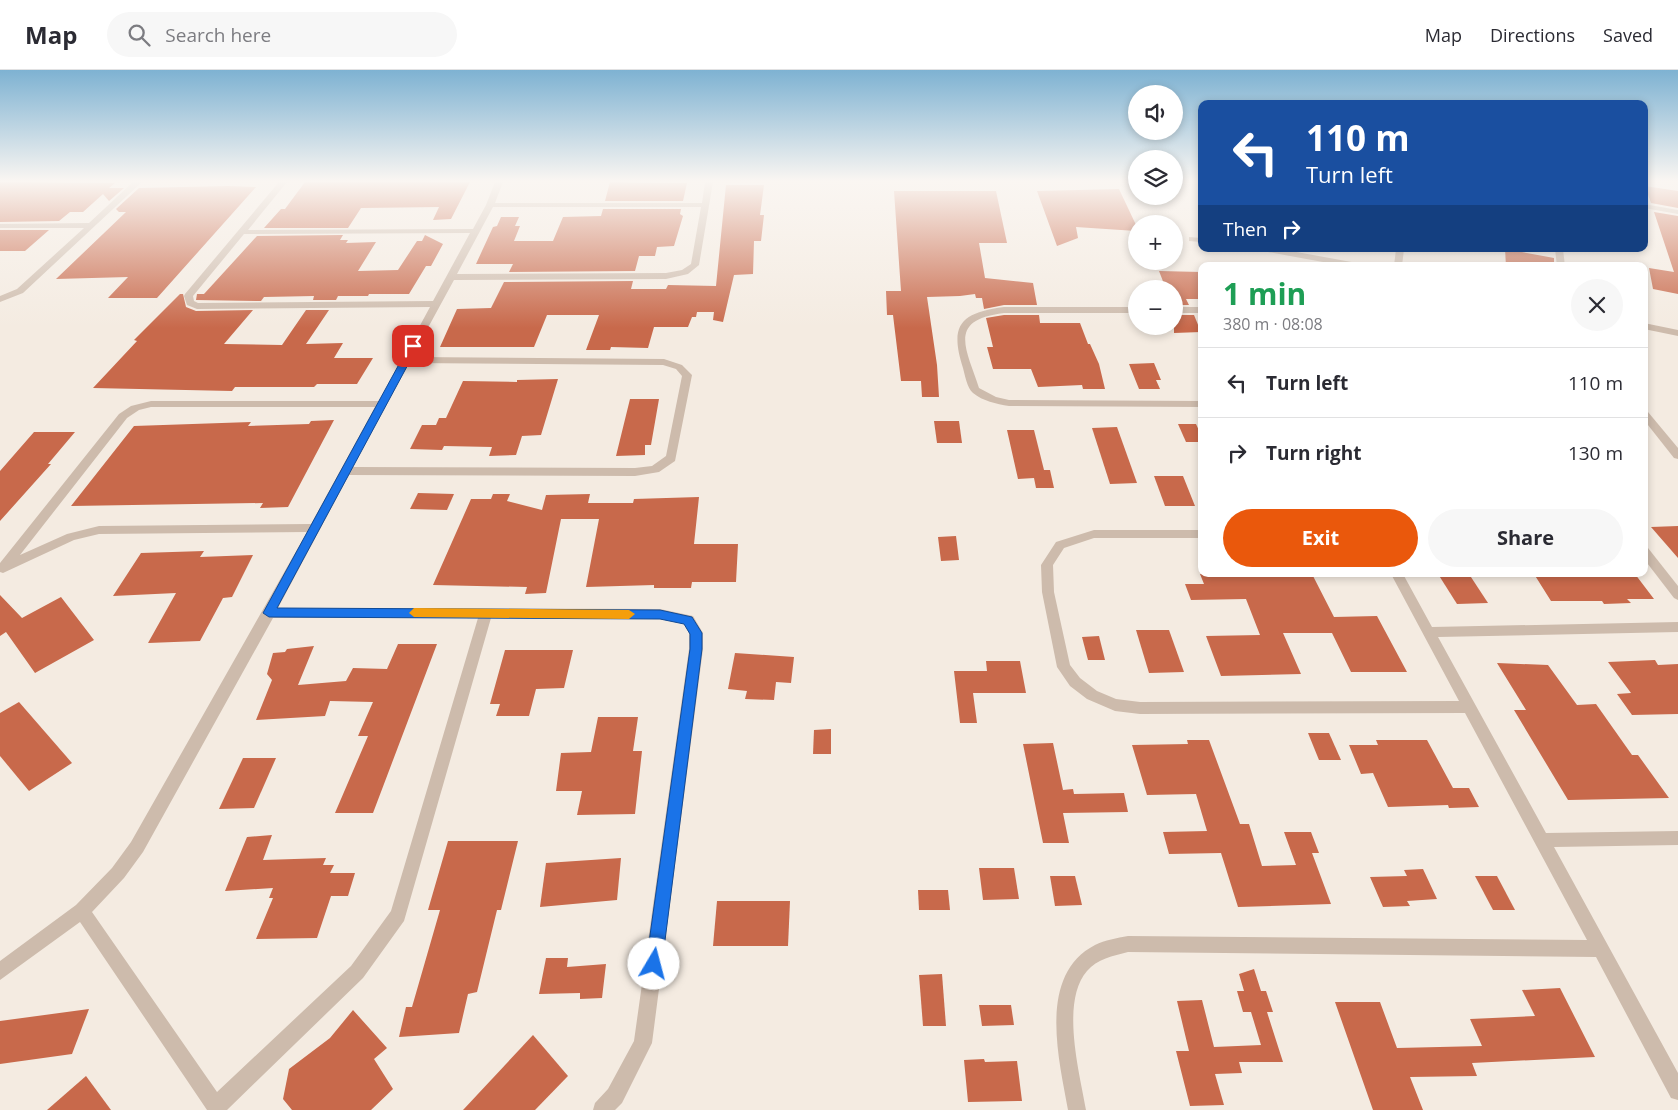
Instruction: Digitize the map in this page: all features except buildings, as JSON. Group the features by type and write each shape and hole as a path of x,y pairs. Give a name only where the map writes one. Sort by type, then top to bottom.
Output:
{"street":[{"path":"0,299 20,291 85,231"},
{"path":"0,971 82,911 118,873 137,847 347,471 475,231 241,232 188,296 190,303 197,306 436,304"},
{"path":"450,277 666,276 685,272 695,265 701,231"},
{"path":"1192,240 1198,240"},
{"path":"1280,252 1322,262"},
{"path":"1128,310 987,310 973,315 963,323 960,334 975,390 992,400 1010,403 1198,404"},
{"path":"1183,310 1198,310"},
{"path":"1648,327 1678,333"},
{"path":"347,471 635,472 655,469 671,458 687,375 679,367 664,362 406,360"},
{"path":"1,569 123,416 135,408 151,404 382,404"},
{"path":"1648,419 1678,455"},
{"path":"1,569 71,537 99,530 315,528"},
{"path":"1198,534 1094,534 1060,545 1047,565 1048,592 1064,667 1075,682 1092,695 1115,704 1140,708 1471,708"},
{"path":"1648,556 1678,595"},
{"path":"1399,577 1678,1091"},
{"path":"269,613 660,614 688,620 696,633 695,659 643,1043 614,1096 602,1110"},
{"path":"82,911 217,1108 357,972 398,915 486,613"},
{"path":"1430,632 1678,628"},
{"path":"1542,840 1678,838"},
{"path":"1077,1110 1064,1025 1067,992 1075,972 1088,958 1107,946 1138,944 1600,949"}],"slow traffic":[{"path":"414,613 629,614"}],"route":[{"path":"413,346 269,613 660,614 688,620 696,633 696,649 654,964"}]}
